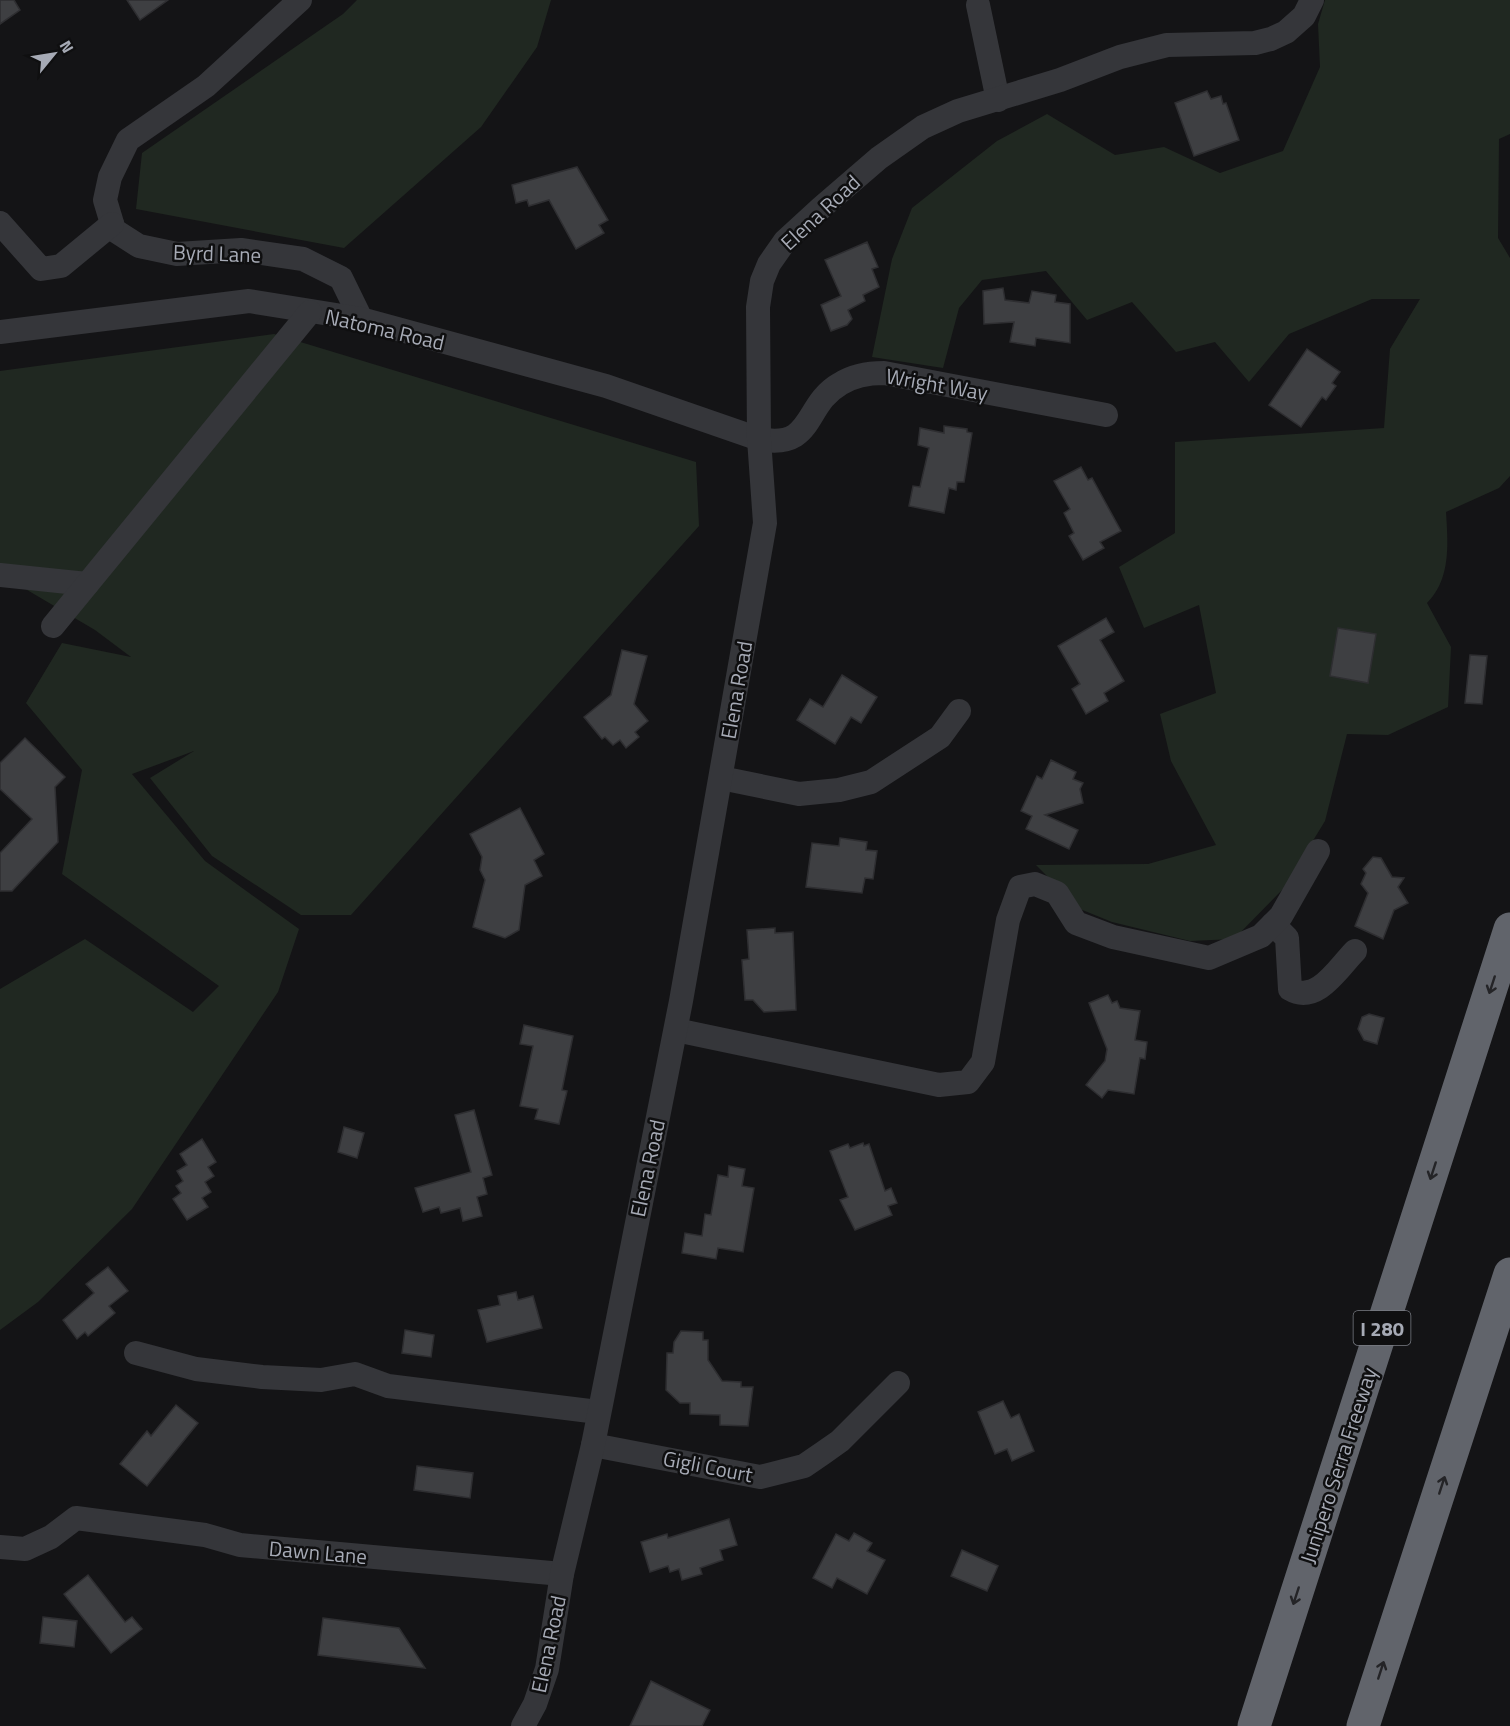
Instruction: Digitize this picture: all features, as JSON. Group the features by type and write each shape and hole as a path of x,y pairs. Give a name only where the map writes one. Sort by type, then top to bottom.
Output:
{"highway":[{"name":"Junipero Serra Freeway","path":"1254,1726 1510,929"},
{"path":"1363,1726 1510,1274"}],"street":[{"path":"0,223 41,269 61,266 112,224 105,200 110,177 128,140 206,86 300,0"},
{"name":"Elena Road","path":"523,1726 535,1704 547,1669 562,1574 593,1445 676,1030 765,523 759,439 758,307 762,281 769,264 785,241 879,158 923,127 958,111 998,100 1120,57 1167,45 1255,43 1270,39 1286,32 1304,16 1312,0"},
{"path":"978,5 998,100"},
{"name":"Byrd Lane","path":"112,224 114,230 139,246 177,254 241,250 303,259 341,278 361,319"},
{"name":"Natoma Road","path":"0,332 249,301 361,319 606,386 759,439"},
{"path":"53,626 310,312"},
{"name":"Wright Way","path":"759,439 777,442 789,440 800,432 821,400 838,384 863,374 884,373 1106,416"},
{"path":"0,575 87,584"},
{"path":"721,778 800,794 839,790 871,782 939,736 959,711"},
{"path":"676,1030 939,1085 968,1082 983,1062 1008,920 1020,887 1035,884 1057,893 1076,923 1113,937 1209,958 1261,936 1281,916 1318,851"},
{"path":"1273,924 1287,939 1288,980 1290,989 1298,993 1310,993 1321,987 1355,951"},
{"path":"136,1353 196,1369 262,1377 321,1380 355,1374 388,1386 598,1412"},
{"name":"Gigli Court","path":"593,1445 760,1477 804,1466 832,1447 898,1383"},
{"name":"Dawn Lane","path":"0,1546 25,1549 51,1536 76,1518 205,1535 240,1545 562,1574"}],"shaded area":[{"path":"357,0 551,0 537,47 481,127 344,248 136,209 142,153 343,14"},
{"path":"1325,0 1510,0 1510,134 1499,139 1498,238 1510,258 1510,476 1499,488 1446,512 1447,549 1444,572 1435,594 1427,603 1451,647 1448,707 1388,735 1347,734 1325,821 1284,888 1234,939 1190,941 1112,922 1080,909 1036,865 1148,864 1216,845 1171,761 1160,714 1216,693 1199,605 1144,628 1119,567 1175,533 1175,442 1384,428 1390,349 1420,299 1372,299 1289,334 1249,382 1215,342 1176,352 1132,302 1087,320 1046,271 982,280 959,308 943,368 872,357 892,259 912,208 997,141 1047,114 1115,155 1164,147 1220,173 1283,151 1320,67 1318,24"},
{"path":"274,334 696,462 699,526 351,915 301,915 212,856 150,778 194,751 132,774 205,861 299,929 278,992 132,1209 38,1302 0,1330 0,989 85,939 193,1012 219,986 62,874 82,770 26,703 62,643 131,657 95,630 0,574 0,371"}],"building":[{"path":"0,0 14,0 20,10 0,24"},
{"path":"127,0 168,0 140,20"},
{"path":"1207,91 1211,99 1221,96 1223,104 1226,103 1239,140 1194,156 1175,103"},
{"path":"577,167 608,220 599,225 604,233 576,249 549,200 529,206 527,200 516,203 512,185"},
{"path":"867,242 878,267 872,269 879,287 863,295 865,301 848,310 852,319 847,325 831,331 821,305 841,296 825,260"},
{"path":"1003,288 1005,300 1029,303 1032,291 1056,295 1055,302 1070,304 1070,343 1036,338 1035,346 1010,342 1014,322 984,324 983,291"},
{"path":"1307,349 1340,372 1332,383 1336,386 1326,400 1322,397 1301,427 1269,405"},
{"path":"944,426 967,429 967,432 972,433 964,482 957,482 956,490 949,488 944,513 909,506 913,486 920,487 929,448 918,445 920,428 944,433"},
{"path":"1081,467 1088,480 1092,478 1121,531 1100,542 1104,548 1083,560 1069,536 1074,533 1064,513 1070,509 1054,481"},
{"path":"1106,618 1114,632 1100,640 1124,681 1104,693 1108,701 1086,714 1072,689 1080,684 1058,646"},
{"path":"1338,628 1376,634 1368,683 1330,676"},
{"path":"622,650 647,656 634,704 648,721 635,732 639,737 626,748 620,740 613,745 605,737 602,739 584,717 611,695"},
{"path":"1470,655 1487,656 1482,704 1465,703"},
{"path":"842,675 877,697 861,723 851,717 835,744 797,720 810,699 823,707"},
{"path":"25,738 65,777 55,787 58,842 12,891 0,891 0,853 32,819 0,789 0,763"},
{"path":"1051,760 1076,772 1073,779 1083,783 1080,789 1083,803 1045,815 1078,830 1069,849 1026,829 1032,816 1021,811 1037,776 1042,779"},
{"path":"520,808 544,854 534,860 542,876 525,885 519,930 505,938 473,927 485,880 480,870 482,857 470,834"},
{"path":"840,838 867,842 866,850 877,851 873,879 865,878 862,893 806,887 812,843 839,846"},
{"path":"1373,857 1381,858 1392,877 1404,878 1398,887 1408,903 1394,910 1383,939 1355,926 1368,893 1361,884 1366,873 1363,869"},
{"path":"775,928 775,933 793,932 796,1010 764,1012 753,1000 745,1000 742,960 749,959 747,930"},
{"path":"1108,995 1112,1003 1117,1001 1120,1008 1140,1011 1135,1040 1147,1042 1145,1059 1140,1058 1134,1094 1108,1090 1102,1098 1086,1085 1105,1061 1107,1049 1089,1003"},
{"path":"1369,1014 1384,1018 1377,1044 1364,1040 1358,1029 1362,1017"},
{"path":"524,1025 573,1036 562,1090 567,1091 559,1124 535,1119 538,1109 520,1106 533,1046 520,1044"},
{"path":"474,1110 492,1175 483,1178 487,1194 477,1197 482,1216 463,1221 460,1208 441,1213 439,1207 423,1212 415,1188 471,1172 455,1115"},
{"path":"344,1127 364,1133 357,1158 338,1152"},
{"path":"202,1139 216,1162 208,1167 214,1176 205,1182 211,1192 202,1198 208,1207 187,1220 173,1199 181,1193 176,1186 183,1181 177,1171 187,1165 180,1154"},
{"path":"863,1143 864,1146 869,1144 885,1191 891,1188 897,1203 888,1206 892,1215 855,1230 840,1200 848,1197 830,1151 848,1144 850,1148"},
{"path":"729,1166 745,1169 742,1186 754,1188 743,1252 718,1248 716,1259 682,1253 685,1233 702,1236 705,1214 711,1215 718,1175 728,1177"},
{"path":"108,1267 128,1291 109,1306 115,1313 88,1336 85,1332 77,1339 63,1320 94,1293 86,1284"},
{"path":"516,1292 518,1300 533,1296 542,1328 487,1342 478,1310 500,1305 498,1296"},
{"path":"405,1330 434,1335 431,1357 402,1353"},
{"path":"681,1331 703,1332 703,1340 708,1340 708,1360 722,1381 741,1382 741,1387 753,1387 748,1426 720,1425 720,1415 690,1414 690,1403 680,1403 666,1390 667,1353 673,1353 674,1342"},
{"path":"1003,1401 1011,1418 1019,1414 1034,1451 1012,1461 1007,1449 995,1454 978,1412"},
{"path":"176,1405 198,1423 147,1486 120,1464 147,1431 151,1436"},
{"path":"417,1466 473,1473 470,1498 414,1490"},
{"path":"729,1519 737,1545 720,1550 723,1560 700,1568 702,1574 682,1580 679,1569 670,1572 668,1566 650,1572 641,1542 667,1534 668,1538"},
{"path":"854,1533 872,1543 867,1551 885,1560 867,1594 837,1578 832,1588 813,1578 836,1534 849,1541"},
{"path":"962,1550 998,1566 987,1591 951,1576"},
{"path":"88,1575 125,1622 132,1617 142,1629 111,1653 64,1594"},
{"path":"43,1617 77,1621 74,1647 40,1643"},
{"path":"323,1618 399,1628 425,1668 318,1655"},
{"path":"651,1681 710,1710 702,1726 630,1726"}]}
